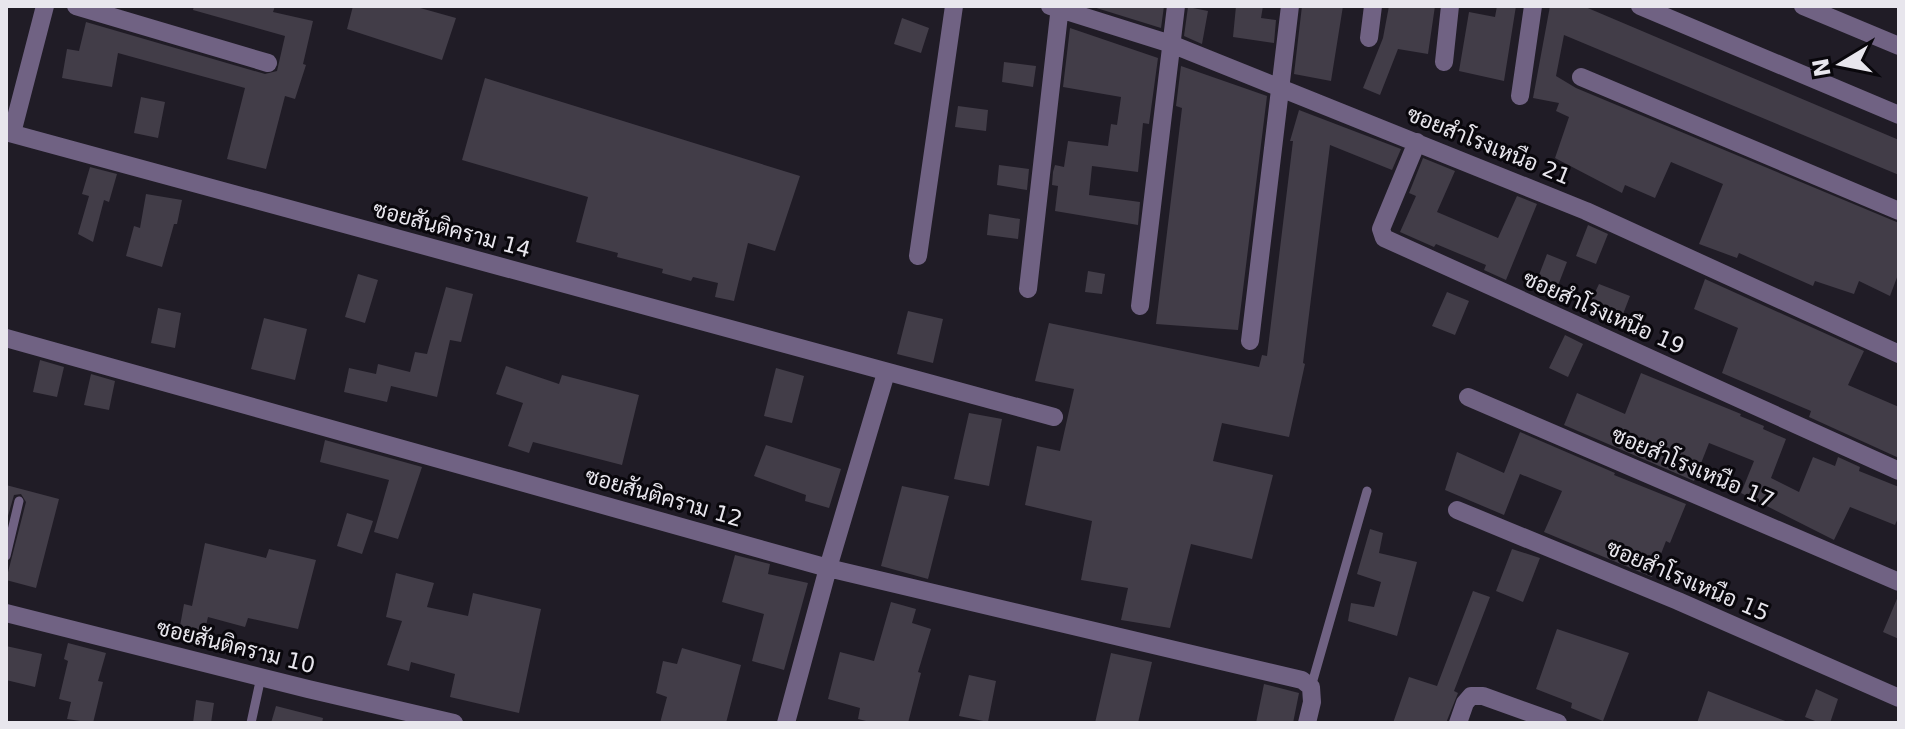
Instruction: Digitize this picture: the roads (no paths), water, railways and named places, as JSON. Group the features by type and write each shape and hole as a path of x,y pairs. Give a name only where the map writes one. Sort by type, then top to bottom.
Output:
{"street":[{"path":"9,132 45,6"},
{"path":"76,6 268,63"},
{"path":"918,256 954,6"},
{"path":"1140,306 1176,6"},
{"path":"1250,341 1290,6"},
{"path":"1369,38 1373,6"},
{"path":"1444,62 1450,6"},
{"path":"1520,96 1533,6"},
{"path":"1640,6 1899,115"},
{"path":"1803,6 1899,46"},
{"path":"1028,289 1057,7"},
{"name":"ซอยสำโรงเหนือ 21","path":"1057,7 1171,44 1586,211 1899,354"},
{"path":"1581,77 1899,211"},
{"name":"ซอยสันติคราม 14","path":"9,132 1054,417"},
{"name":"ซอยสำโรงเหนือ 19","path":"1417,142 1381,229 1384,238 1899,471"},
{"name":"ซอยสันติคราม 12","path":"6,338 828,568 1302,680 1311,687"},
{"path":"786,723 886,373"},
{"name":"ซอยสำโรงเหนือ 17","path":"1468,397 1899,582"},
{"name":"ซอยสำโรงเหนือ 15","path":"1457,510 1678,601 1899,698"},
{"name":"ซอยสันติคราม 10","path":"6,613 454,723"},
{"path":"1307,723 1312,702 1311,687"},
{"path":"1458,723 1471,696 1483,696 1558,723"}],"lane":[{"path":"1311,687 1367,491"},
{"path":"6,556 19,501"},
{"path":"251,723 261,677"}]}
